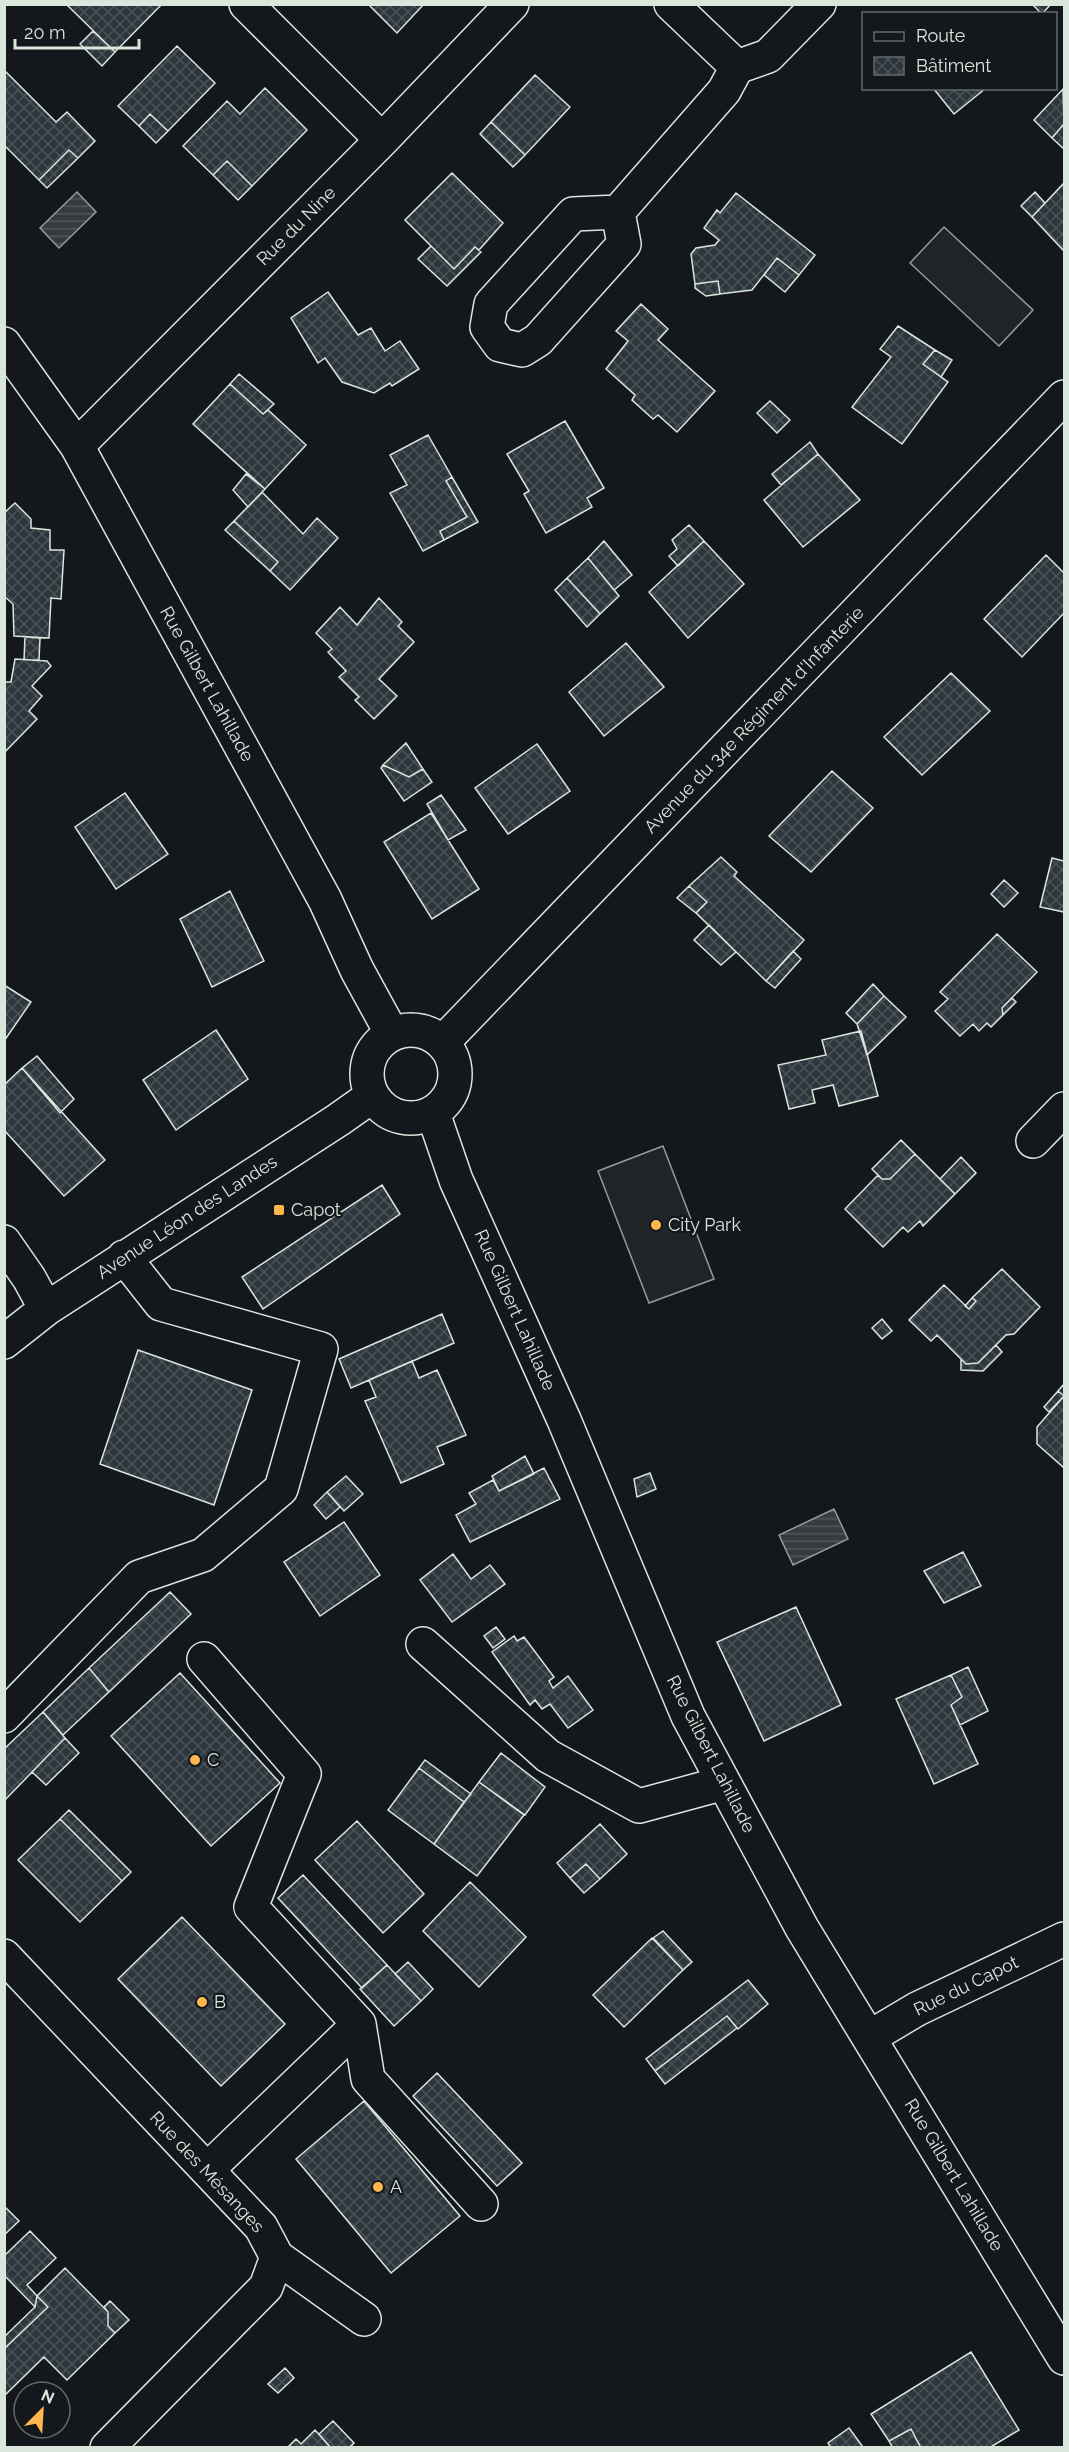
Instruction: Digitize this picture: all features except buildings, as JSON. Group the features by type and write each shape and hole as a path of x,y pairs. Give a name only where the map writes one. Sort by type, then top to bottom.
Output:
{"street":[{"path":"246,4 382,140"},
{"name":"Rue du Nine","path":"77,446 382,140 512,4"},
{"path":"672,4 737,67"},
{"path":"618,212 724,91 737,67 768,56 819,4"},
{"name":"Rue Gilbert Lahillade","path":"4,344 77,446 325,900 357,970 392,1034"},
{"name":"Avenue du 34e Régiment d'Infanterie","path":"442,1043 1065,397"},
{"path":"410,1030 427,1033 442,1043 455,1067 455,1080 444,1104 432,1113 406,1118 392,1114 372,1096 368,1085 369,1060 382,1040 392,1034 410,1030"},
{"name":"Avenue Léon des Landes","path":"4,1342 46,1309 372,1096"},
{"path":"1033,1141 1065,1109"},
{"name":"Rue Gilbert Lahillade","path":"432,1113 456,1180 564,1420 688,1716 802,1928 1065,2358"},
{"path":"4,1242 29,1278 46,1309"},
{"path":"4,1716 139,1577 203,1555 281,1489 321,1349 161,1304 124,1257"},
{"path":"423,1644 548,1756 639,1806 724,1783"},
{"path":"204,1659 304,1774 251,1907 359,2024 368,2079 481,2204"},
{"name":"Rue du Capot","path":"870,2037 917,2009 1065,1939"},
{"name":"Rue des Mésanges","path":"4,1956 261,2227 277,2257"},
{"path":"207,2170 359,2024"},
{"path":"107,2448 266,2287 277,2257 364,2319"}],"shaded area":[{"path":"77,192 96,212 59,248 40,228"},
{"path":"944,227 1033,310 999,346 910,263"},
{"name":"City Park","path":"663,1146 714,1279 649,1303 598,1171"},
{"path":"834,1509 848,1539 793,1565 779,1535"}],"place":[{"name":"Capot","path":"279,1210"},
{"name":"City Park","path":"656,1225"},
{"name":"C","path":"195,1760"},
{"name":"B","path":"202,2002"},
{"name":"A","path":"378,2187"}]}
